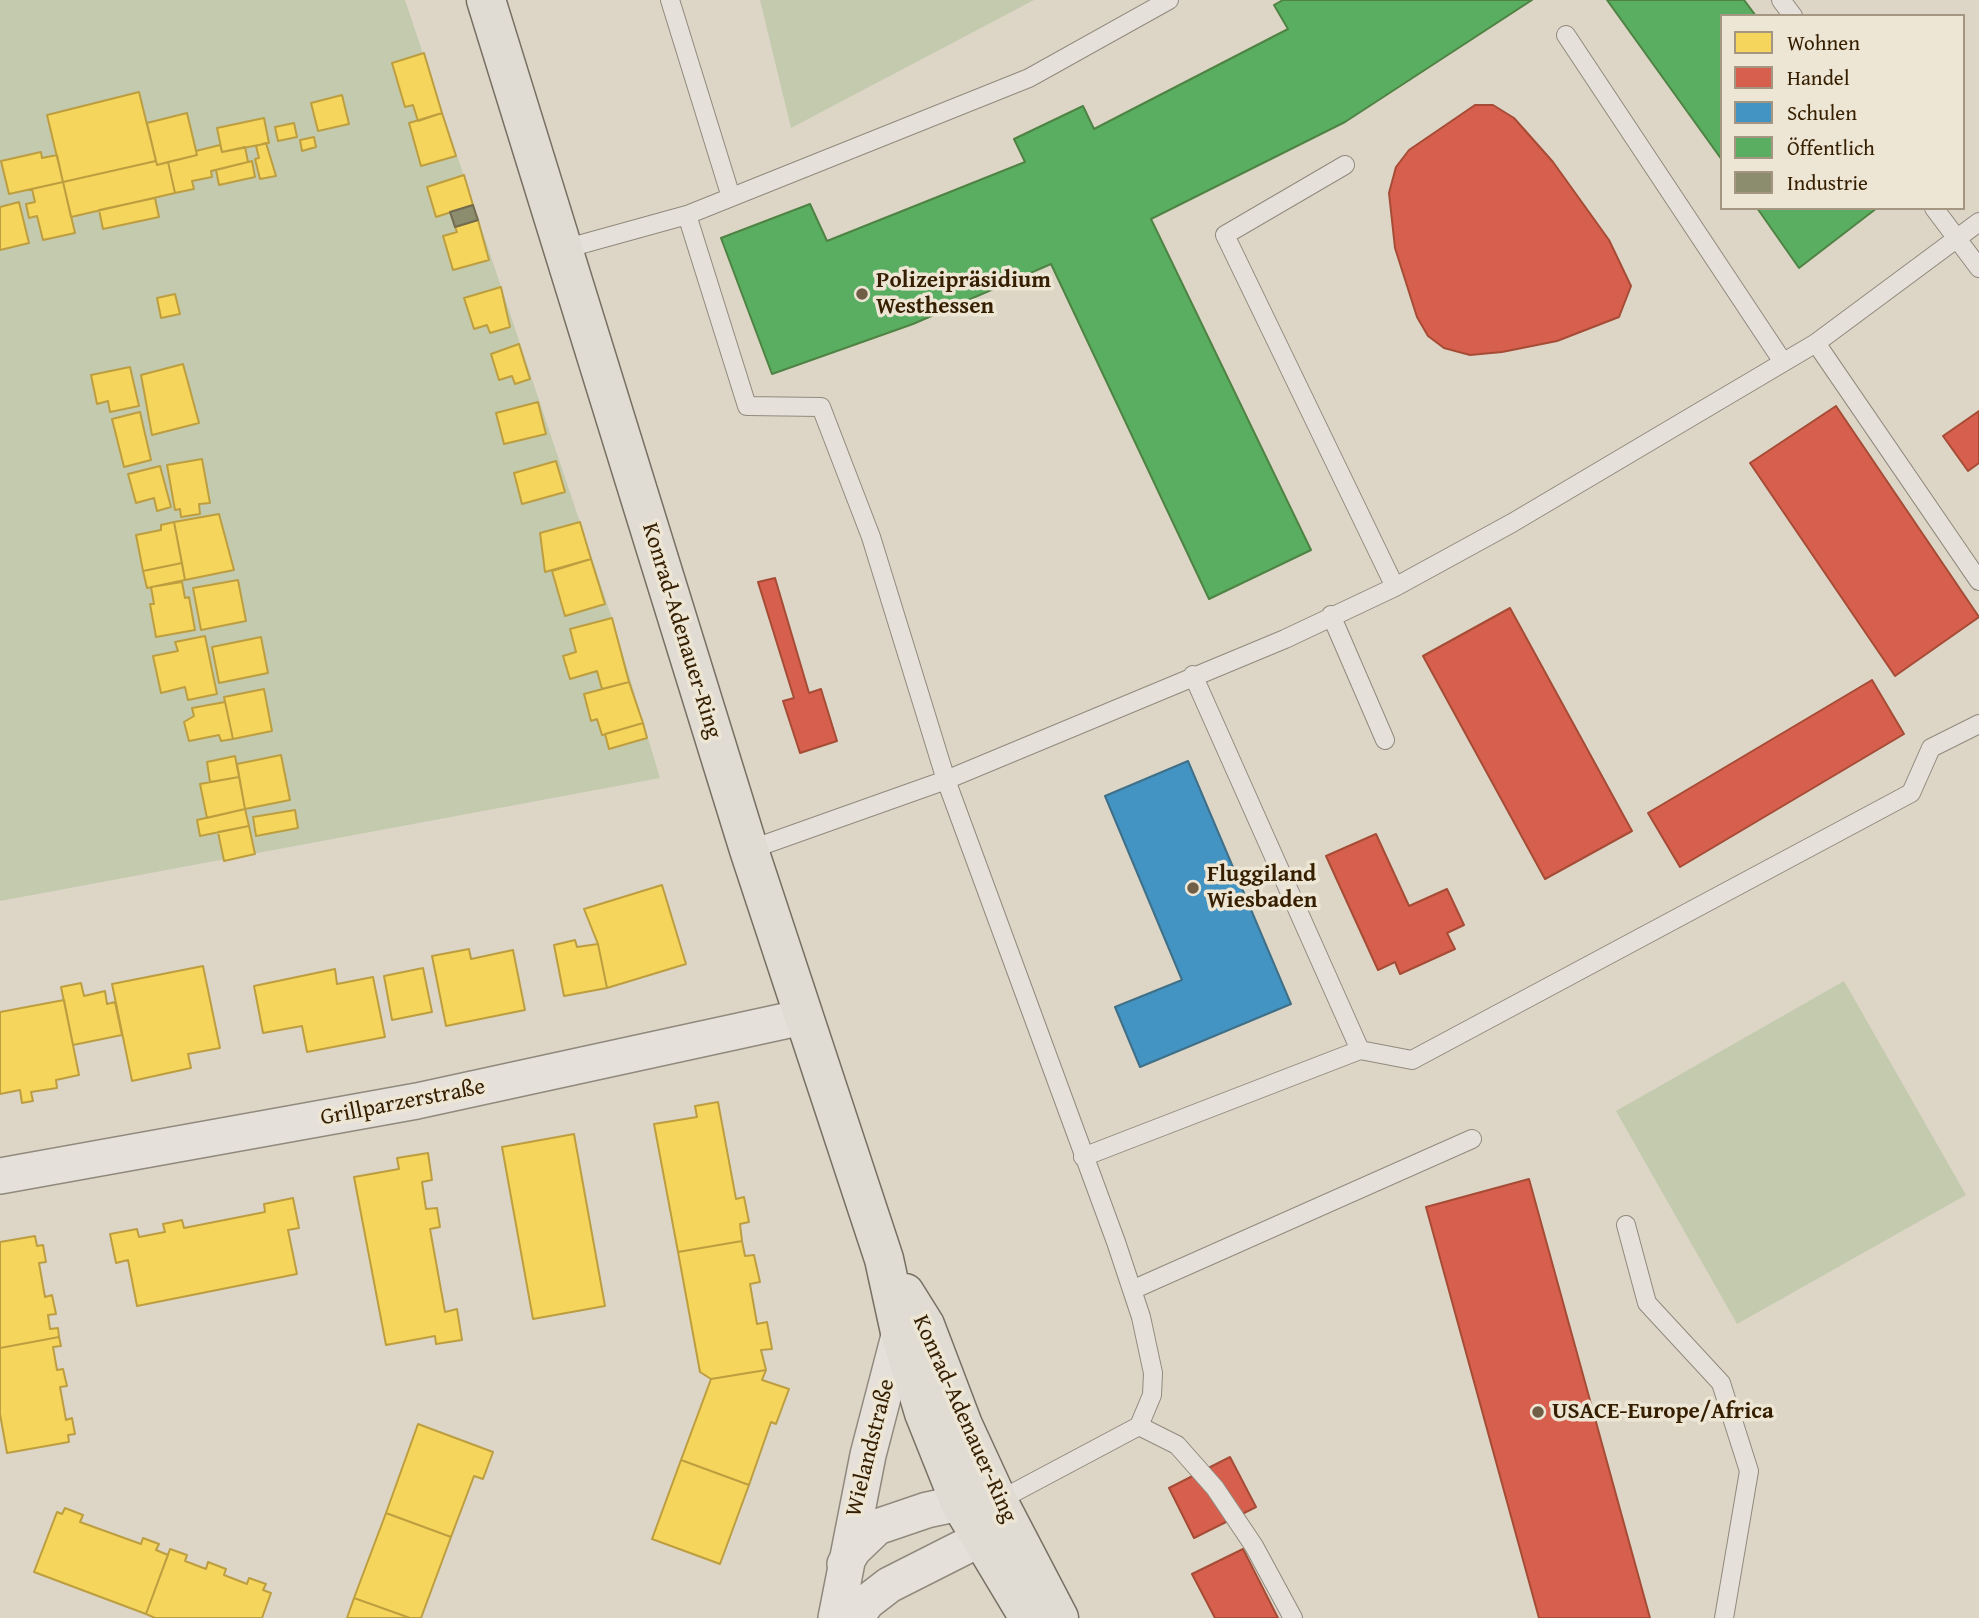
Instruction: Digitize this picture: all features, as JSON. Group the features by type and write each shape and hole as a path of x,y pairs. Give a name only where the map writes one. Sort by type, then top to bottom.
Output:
{"main road":[{"name":"Konrad-Adenauer-Ring","path":"486,0 749,850 884,1259 900,1332 924,1412 960,1503 1029,1618"},
{"name":"Konrad-Adenauer-Ring","path":"884,1259 925,1325 963,1425 998,1501 1059,1618"}],"street":[{"name":"Grillparzerstraße","path":"0,1176 417,1101 803,1017"},
{"name":"Wielandstraße","path":"836,1618 868,1455 900,1332"},
{"name":"Wielandstraße","path":"845,1564 853,1550 877,1527 904,1516 960,1503 998,1501"},
{"path":"855,1618 867,1602 889,1585 980,1539 998,1501"}],"lane":[{"path":"670,0 731,197"},
{"path":"565,249 687,215 1029,78 1169,0"},
{"path":"1566,35 1783,362"},
{"path":"1345,165 1225,235 1395,587"},
{"path":"1935,210 1979,268"},
{"path":"687,215 747,405 821,407 871,537 946,780 1132,1290 1153,1373 1152,1395 1139,1426 998,1501"},
{"path":"749,850 946,780 1285,639 1395,587 1512,523 1816,342 1979,222"},
{"path":"1816,342 1979,581"},
{"path":"1332,615 1385,740"},
{"path":"1194,675 1360,1050"},
{"path":"1083,1157 1360,1050 1412,1060 1911,793 1931,748 1979,724"},
{"path":"1132,1290 1472,1139"},
{"path":"1626,1225 1647,1303 1721,1383 1749,1471 1724,1618"},
{"path":"1139,1426 1177,1445 1215,1488 1254,1546 1293,1618"}],"green space":[{"path":"0,0 405,0 612,618 660,778 0,901"},
{"path":"760,0 1034,0 791,128"},
{"path":"1844,981 1966,1195 1737,1324 1616,1111"}],"building: Wohnen":[{"path":"424,53 442,113 418,121 413,105 405,107 392,63"},
{"path":"139,92 156,161 63,182 47,115"},
{"path":"342,95 349,124 318,131 311,103"},
{"path":"187,113 197,155 157,165 147,123"},
{"path":"442,113 456,156 421,166 409,123"},
{"path":"264,118 269,143 222,152 217,128"},
{"path":"294,123 297,137 278,141 275,127"},
{"path":"314,137 316,147 302,151 300,140"},
{"path":"266,143 276,176 260,179 255,159 259,158 256,146"},
{"path":"220,145 222,152 245,147 248,162 211,171 212,177 192,181 194,189 175,193 168,162 197,155 196,151"},
{"path":"41,152 42,158 57,155 63,182 9,194 1,161"},
{"path":"156,161 157,165 168,162 175,193 71,217 63,182"},
{"path":"252,161 255,177 219,185 216,170"},
{"path":"464,175 473,205 436,217 427,187"},
{"path":"63,182 75,233 43,240 37,216 29,218 26,204 35,202 32,189"},
{"path":"155,198 159,217 103,229 99,210"},
{"path":"19,202 29,243 0,250 0,207"},
{"path":"478,220 489,260 453,270 443,236 457,232 455,227"},
{"path":"501,287 510,327 490,333 487,325 474,329 464,298"},
{"path":"175,294 180,314 161,318 157,298"},
{"path":"519,344 530,379 515,384 512,376 499,380 491,354"},
{"path":"183,364 199,423 152,435 141,375"},
{"path":"130,367 139,406 110,412 108,401 97,404 91,375"},
{"path":"538,402 546,434 504,444 496,413"},
{"path":"140,412 151,460 124,467 112,419"},
{"path":"202,459 210,503 199,504 200,514 181,517 180,509 175,510 167,465"},
{"path":"556,461 565,492 522,504 514,473"},
{"path":"160,466 171,507 157,511 154,498 136,503 128,474"},
{"path":"219,514 234,570 185,580 174,522"},
{"path":"174,522 182,563 143,571 136,535 161,530 161,525"},
{"path":"580,522 591,559 545,572 540,533"},
{"path":"591,559 605,604 565,616 552,571"},
{"path":"182,563 185,580 147,588 143,571"},
{"path":"238,580 246,621 201,630 193,588"},
{"path":"182,582 185,598 189,597 195,630 156,637 150,604 154,604 151,587"},
{"path":"612,618 629,682 602,689 597,671 570,679 563,656 576,652 570,629"},
{"path":"205,636 217,694 188,700 185,687 161,693 153,656 178,651 175,642"},
{"path":"261,637 268,673 219,683 212,647"},
{"path":"629,682 643,723 602,735 597,719 591,721 584,694"},
{"path":"264,689 272,731 233,739 224,697"},
{"path":"225,702 233,739 221,741 219,735 189,741 184,722 194,716 192,708"},
{"path":"643,723 647,738 609,749 605,734"},
{"path":"281,755 290,800 245,809 237,764"},
{"path":"235,756 239,777 210,782 207,762"},
{"path":"239,777 245,809 207,818 200,784"},
{"path":"245,809 249,826 200,836 197,820"},
{"path":"295,810 298,828 256,836 253,817"},
{"path":"249,826 255,854 224,861 218,832"},
{"path":"662,885 686,964 607,988 598,944 584,909"},
{"path":"575,940 577,947 598,944 607,988 564,996 554,945"},
{"path":"469,949 471,959 513,950 525,1010 446,1026 432,956"},
{"path":"203,966 220,1048 188,1054 191,1068 132,1081 112,984"},
{"path":"423,968 432,1012 392,1020 384,976"},
{"path":"335,969 337,984 373,977 385,1037 307,1052 302,1026 263,1033 254,986"},
{"path":"81,983 84,996 105,991 107,1004 115,1002 122,1035 73,1045 61,987"},
{"path":"64,1000 79,1075 56,1080 57,1088 31,1092 33,1101 22,1103 20,1090 0,1094 0,1012"},
{"path":"718,1102 736,1199 744,1197 749,1222 740,1224 742,1241 678,1252 654,1124 697,1117 695,1106"},
{"path":"574,1134 605,1306 533,1319 502,1147"},
{"path":"428,1153 432,1180 422,1182 426,1209 437,1208 440,1227 430,1229 445,1312 457,1309 462,1340 436,1344 435,1336 386,1345 354,1177 399,1169 397,1158"},
{"path":"293,1198 299,1228 288,1230 297,1274 137,1306 128,1260 116,1263 110,1234 137,1229 139,1237 165,1232 163,1224 182,1220 184,1228 265,1212 264,1204"},
{"path":"35,1236 37,1246 43,1245 46,1262 39,1263 45,1297 52,1295 56,1314 48,1315 50,1329 58,1328 59,1337 0,1348 0,1242"},
{"path":"742,1241 745,1256 754,1255 760,1282 750,1284 757,1324 767,1322 772,1349 761,1350 766,1370 711,1379 700,1372 678,1252"},
{"path":"59,1337 61,1346 53,1347 57,1370 63,1369 67,1386 60,1387 66,1420 72,1418 75,1434 68,1435 69,1442 7,1453 0,1414 0,1348"},
{"path":"766,1370 762,1380 789,1389 776,1424 771,1422 749,1485 681,1460 711,1379"},
{"path":"418,1424 493,1452 483,1479 474,1476 451,1537 386,1513"},
{"path":"681,1460 749,1485 720,1564 652,1539"},
{"path":"65,1508 83,1515 80,1522 141,1544 143,1538 159,1544 156,1550 168,1555 146,1614 34,1572 57,1512 62,1514"},
{"path":"386,1513 451,1537 421,1618 410,1618 354,1598"},
{"path":"170,1549 187,1555 185,1561 206,1569 208,1562 226,1569 224,1575 247,1584 249,1578 266,1584 263,1590 271,1593 262,1618 155,1618 146,1614"},
{"path":"354,1598 410,1618 347,1618"}],"building: Handel":[{"path":"1475,105 1493,105 1514,118 1553,162 1609,240 1631,286 1619,317 1557,341 1502,352 1470,355 1444,348 1428,336 1417,317 1395,248 1389,193 1396,167 1409,150"},
{"path":"1836,406 1979,617 1895,676 1750,463"},
{"path":"1979,411 1979,463 1968,471 1943,436"},
{"path":"775,578 809,693 821,689 837,741 800,753 783,701 794,698 758,582"},
{"path":"1510,608 1632,831 1545,879 1423,656"},
{"path":"1872,680 1904,734 1680,867 1648,813"},
{"path":"1376,834 1409,906 1447,889 1464,925 1447,933 1455,949 1400,974 1395,962 1378,970 1326,856"},
{"name":"USACE-Europe/Africa","path":"1529,1179 1650,1618 1539,1618 1426,1207"},
{"path":"1230,1457 1256,1507 1194,1538 1169,1488"},
{"path":"1243,1549 1278,1618 1215,1618 1192,1574"}],"building: Schulen":[{"name":"Fluggiland Wiesbaden","path":"1188,761 1291,1004 1140,1067 1115,1007 1182,980 1105,796"}],"building: Öffentlich":[{"name":"Polizeipräsidium Westhessen","path":"1283,0 1532,0 1345,122 1151,219 1311,550 1209,599 1051,264 913,324 772,374 721,238 810,204 827,241 1025,162 1014,139 1083,106 1094,129 1288,29 1274,5"},
{"path":"1607,0 1744,0 1754,14 1720,14 1720,157"},
{"path":"1758,210 1874,210 1799,268"}],"building: Industrie":[{"path":"473,205 478,220 455,227 450,212"}],"place":[{"name":"Polizeipräsidium Westhessen","path":"862,294"},
{"name":"Fluggiland Wiesbaden","path":"1193,888"},
{"name":"USACE-Europe/Africa","path":"1538,1412"}]}
